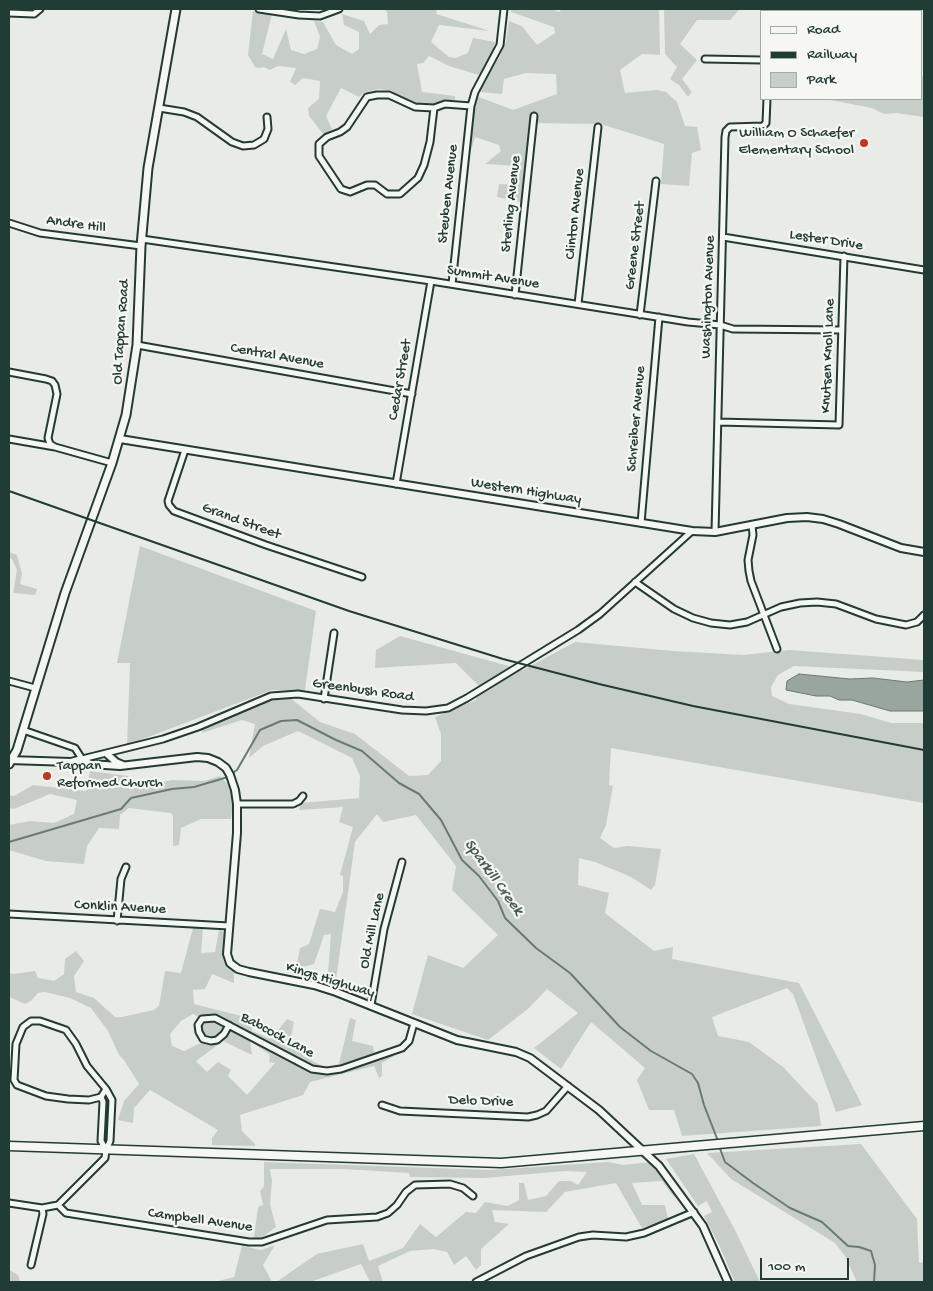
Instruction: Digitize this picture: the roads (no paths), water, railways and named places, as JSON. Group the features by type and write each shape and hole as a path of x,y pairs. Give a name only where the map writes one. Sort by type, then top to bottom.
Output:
{"main road":[{"name":"Old Tappan Road","path":"10,761 23,730 65,593 120,439 131,391 137,345 141,243 148,168 176,9"},
{"path":"9,1146 485,1164 528,1162 924,1126"}],"street":[{"path":"9,13 34,14 40,9"},
{"path":"259,9 320,16 339,9"},
{"name":"Steuben Avenue","path":"452,284 471,106 475,92 500,45 504,9"},
{"path":"705,59 760,60"},
{"path":"434,108 430,142 424,165 418,178 400,194 387,194 375,185 367,185 350,192 341,189 319,156 319,144 327,137 347,127 367,98 377,95 390,95 415,107 434,108 445,104 471,106"},
{"name":"Washington Avenue","path":"715,532 726,131 730,127 736,126 763,126 766,123 767,100"},
{"path":"159,108 184,112 197,117 232,142 243,146 254,145 264,139 268,129 267,117"},
{"name":"Sterling Avenue","path":"515,295 534,116"},
{"name":"Clinton Avenue","path":"578,304 598,127"},
{"name":"Greene Street","path":"640,314 656,181"},
{"name":"Andre Hill","path":"9,223 40,233 141,243"},
{"name":"Lester Drive","path":"723,237 924,270"},
{"name":"Summit Avenue","path":"141,243 452,284 720,325 733,329 842,330"},
{"name":"Knutsen Knoll Lane","path":"718,422 839,426 844,256"},
{"name":"Cedar Street","path":"396,484 431,281"},
{"name":"Schreiber Avenue","path":"641,523 659,317"},
{"name":"Central Avenue","path":"137,345 412,394"},
{"path":"9,372 46,378 55,385 57,394 48,438 50,444 55,447"},
{"path":"9,439 55,447 112,463"},
{"name":"Western Highway","path":"120,439 692,531 715,532 806,516 839,524 901,548 924,552"},
{"name":"Grand Street","path":"185,450 168,501 174,511 362,576"},
{"path":"752,525 753,535 748,560 749,571 777,649"},
{"name":"Greenbush Road","path":"82,759 163,739 198,727 271,696 298,694 402,710 426,711 448,708 578,630 600,614 692,531"},
{"path":"635,582 674,609 711,624 747,622 780,607 817,602 836,604 876,619 906,625 916,622 924,615"},
{"path":"324,698 334,633"},
{"path":"9,681 35,688"},
{"path":"23,730 75,748 82,759"},
{"path":"108,754 116,762 126,766"},
{"name":"Kings Highway","path":"10,761 71,762 82,759 90,764 126,766 180,758 208,758 218,762 226,768 230,775 237,804 236,842 227,954 230,963 238,969 314,986 371,1005 457,1040 516,1052 530,1058 599,1110 659,1166 694,1212 728,1282"},
{"path":"237,804 293,804 303,796"},
{"name":"Old Mill Lane","path":"371,1005 384,929 402,862"},
{"path":"117,921 120,879 126,867"},
{"name":"Conklin Avenue","path":"9,914 229,926"},
{"name":"Babcock Lane","path":"229,1025 218,1040 211,1041 203,1039 198,1025 202,1019 215,1018 229,1025 312,1069 327,1071 341,1069 402,1048 409,1040 414,1023"},
{"path":"9,1203 42,1208 58,1205 105,1158 110,1141 112,1100 106,1088 87,1066 76,1044 66,1030 40,1021 31,1021 22,1027 16,1044 14,1080 17,1085 46,1096 89,1100 101,1097 106,1088"},
{"name":"Delo Drive","path":"382,1105 400,1111 528,1117 546,1111 568,1086"},
{"path":"101,1097 103,1102 101,1141 106,1150"},
{"name":"Campbell Avenue","path":"58,1205 66,1213 249,1242 262,1242 327,1220 377,1218 388,1213 397,1205 406,1192 415,1185 450,1184 463,1188 473,1196"},
{"path":"31,1265 43,1214 42,1208"},
{"path":"476,1282 526,1256 579,1237 593,1235 626,1237 644,1232 694,1212"}],"waterway":[{"name":"Sparkill Creek","path":"231,774 237,770 260,730 281,721 297,720 362,751 399,783 419,794 441,820 462,860 479,876 498,901 505,918 536,948 570,973 620,1027 651,1051 692,1074 698,1083 718,1141"},
{"name":"Sparkill Creek","path":"9,842 121,809 131,798 172,789 194,787 228,777"},
{"name":"Sparkill Creek","path":"719,1146 725,1162 753,1183 790,1208 822,1222 848,1246 871,1251 875,1265 874,1282"}],"railway":[{"path":"9,491 349,611 503,659 693,706 924,750"}],"place":[{"name":"William O Schaefer Elementary School","path":"864,143"},
{"name":"Tappan Reformed Church","path":"47,776"}]}
